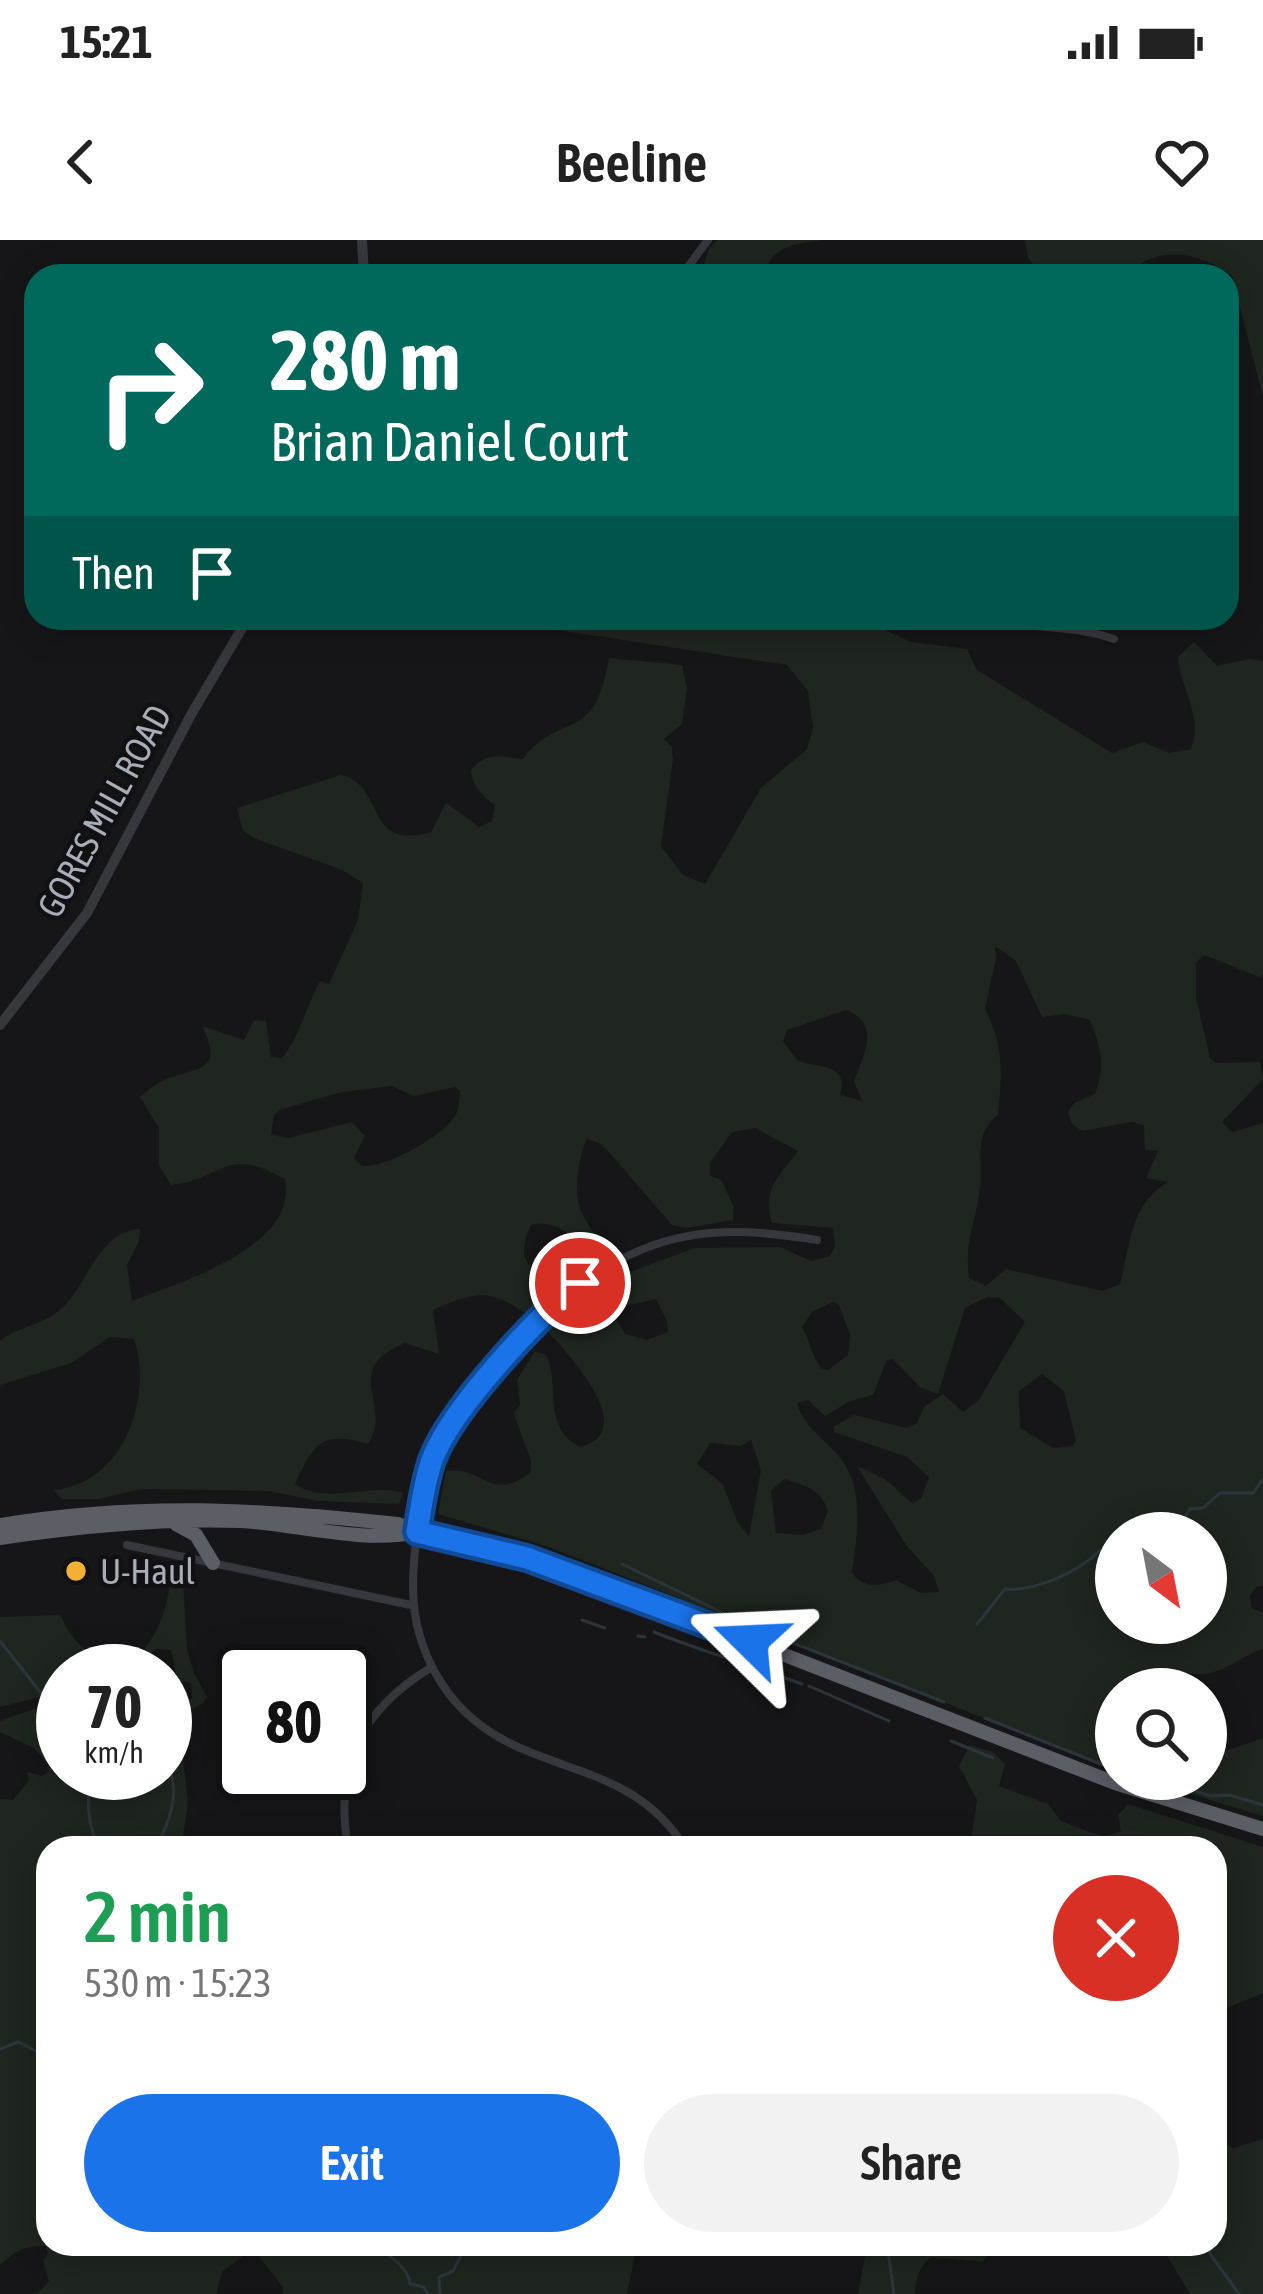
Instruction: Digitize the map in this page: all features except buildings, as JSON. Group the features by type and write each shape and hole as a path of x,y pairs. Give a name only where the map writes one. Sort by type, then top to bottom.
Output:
{"highway":[{"path":"0,1525 75,1514 205,1508 398,1523 573,1573 1115,1783 1263,1829"},
{"path":"171,1521 196,1535 213,1563"},
{"path":"0,1538 79,1526 171,1521 286,1524 394,1538 417,1532"}],"street":[{"name":"GORES MILL ROAD","path":"0,1025 87,914 241,630"},
{"path":"1084,630 1114,639"},
{"path":"677,1836 635,1794 525,1752 492,1735 454,1701 432,1667 411,1605 410,1577 426,1482 439,1444 532,1327 580,1283 640,1250 683,1237 739,1231 817,1240"},
{"path":"127,1545 411,1605"},
{"path":"347,1836 343,1794 357,1743 389,1697 432,1667"}],"shaded area":[{"path":"718,240 822,240 778,252 768,264 704,264"},
{"path":"1025,240 1263,240 1263,397 1239,303 1239,264 1212,264 1174,255 1142,264 1034,264"},
{"path":"558,630 885,630 911,642 967,649 977,670 1112,753 1143,742 1169,753 1191,749 1195,725 1178,657 1194,642 1217,666 1263,661 1263,975 1205,955 1196,962 1196,997 1210,1058 1216,1063 1260,1062 1263,1079 1222,1122 1232,1132 1263,1123 1263,1586 1250,1596 1252,1608 1263,1613 1263,1649 1224,1668 1095,1668 1095,1762 549,1547 438,1514 446,1471 505,1485 530,1473 531,1461 514,1414 520,1404 517,1380 535,1351 546,1355 550,1367 560,1428 580,1447 597,1439 604,1426 594,1391 547,1331 608,1280 695,1248 780,1247 811,1261 830,1256 835,1246 833,1228 772,1223 771,1192 798,1151 755,1128 732,1132 710,1163 710,1176 721,1180 734,1207 733,1220 685,1228 672,1225 608,1151 587,1139 578,1172 578,1198 598,1259 559,1228 531,1225 525,1258 551,1300 535,1320 508,1302 486,1296 463,1298 433,1310 439,1354 405,1343 375,1365 371,1377 374,1430 368,1444 340,1439 321,1444 295,1484 335,1494 390,1490 403,1493 399,1504 319,1501 269,1491 141,1489 99,1499 62,1499 53,1490 77,1485 98,1473 127,1434 140,1386 134,1339 110,1337 71,1363 0,1385 0,1341 59,1311 97,1257 127,1232 140,1229 127,1265 132,1301 231,1259 273,1224 284,1203 285,1179 264,1169 236,1164 171,1185 159,1165 159,1128 140,1097 209,1060 202,1026 244,1040 254,1020 266,1021 271,1057 282,1058 320,981 329,984 358,920 363,883 342,870 254,838 243,831 237,808 341,775 365,791 395,833 431,832 446,803 479,827 492,821 495,806 476,787 471,770 489,758 523,759 537,744 585,716 603,686 609,658 682,665 687,688 682,724 664,739 672,747 673,759 661,846 683,875 705,884 761,788 807,749 813,728 808,691 787,665","holes":["995,946 1016,961 1042,1017 1066,1014 1090,1020 1100,1074 1095,1094 1074,1103 1068,1112 1072,1124 1082,1131 1133,1122 1144,1126 1145,1150 1158,1151 1146,1178 1168,1182 1139,1214 1120,1284 1102,1291 1006,1269 986,1286 969,1278 981,1147 985,1130 998,1115 999,1048 985,1009","846,1010 857,1016 867,1032 854,1081 862,1101 840,1095 842,1084 836,1072 797,1060 783,1041 787,1030","392,1086 414,1096 455,1087 460,1091 457,1112 430,1139 373,1165 362,1166 354,1158 365,1136 352,1122 288,1138 271,1135 274,1115 282,1109 342,1092","987,1297 1000,1298 1025,1322 978,1401 963,1412 943,1394 924,1407 917,1423 906,1428 855,1415 834,1426 834,1432 907,1457 929,1477 921,1499 912,1503 885,1479 857,1466 906,1545 934,1576 939,1592 921,1593 896,1580 867,1584 852,1573 857,1511 852,1481 797,1403 808,1400 825,1416 850,1401 873,1395 887,1360 893,1359 921,1388 938,1394 965,1308","656,1299 668,1332 647,1340 625,1334 614,1315 620,1307","833,1302 839,1305 850,1335 848,1355 828,1370 821,1368 802,1327 812,1312","1042,1374 1064,1391 1076,1441 1072,1446 1053,1448 1020,1428 1019,1391","751,1440 761,1470 749,1536 738,1523 722,1483 697,1464 710,1443 741,1446","784,1479 816,1493 828,1511 821,1529 803,1535 776,1533 771,1491"]},
{"path":"170,1580 183,1581 187,1644 148,1644"},
{"path":"60,1615 80,1644 36,1644 36,1698 0,1707 0,1617"},
{"path":"192,1666 207,1697 192,1709"},
{"path":"36,1708 36,1750 0,1732 0,1721"},
{"path":"1263,1738 1263,1816 1210,1800 1227,1800 1227,1750"},
{"path":"970,1745 993,1752 1005,1764 999,1786 1048,1804 1061,1821 1105,1836 972,1836 977,1800 959,1766"},
{"path":"27,1772 36,1774 36,1800 188,1800 188,1804 183,1836 36,1836 36,2247 21,2250 0,2265 0,1799 13,1800 29,1780"},
{"path":"1128,1804 1263,1847 1263,1993 1227,2008 1227,1836 1105,1836 1121,1831 1118,1815"},
{"path":"1263,2139 1263,2294 1190,2294 1167,2256 1227,2256 1227,2144 1233,2148"},
{"path":"47,2256 243,2256 222,2272 216,2294 37,2294 49,2281 43,2261"},
{"path":"259,2256 635,2256 627,2294 283,2294 283,2287"},
{"path":"865,2256 987,2256 982,2262 932,2257 919,2273 915,2294 858,2294"}],"waterway":[{"path":"1188,1512 1203,1508 1220,1493 1253,1493 1263,1479"},
{"path":"977,1624 1005,1589 1043,1584 1095,1554"},
{"path":"622,1564 752,1627 944,1702"},
{"path":"582,1620 605,1628"},
{"path":"654,1632 802,1684"},
{"path":"638,1636 645,1637"},
{"path":"0,1641 36,1687"},
{"path":"809,1686 889,1721"},
{"path":"985,1718 1095,1762"},
{"path":"951,1741 993,1758"},
{"path":"1227,1795 1263,1805"},
{"path":"89,1800 94,1836"},
{"path":"161,1836 172,1800"},
{"path":"0,2049 18,2042 36,2051"},
{"path":"389,2256 403,2268 410,2284 424,2287 428,2294"},
{"path":"440,2294 439,2277 453,2271 461,2256"},
{"path":"889,2256 894,2294"},
{"path":"1212,2256 1239,2294"}],"place":[{"name":"U-Haul","path":"76,1571"}],"route":[{"path":"580,1283 532,1327 439,1444 417,1532 527,1558 750,1641"}]}
